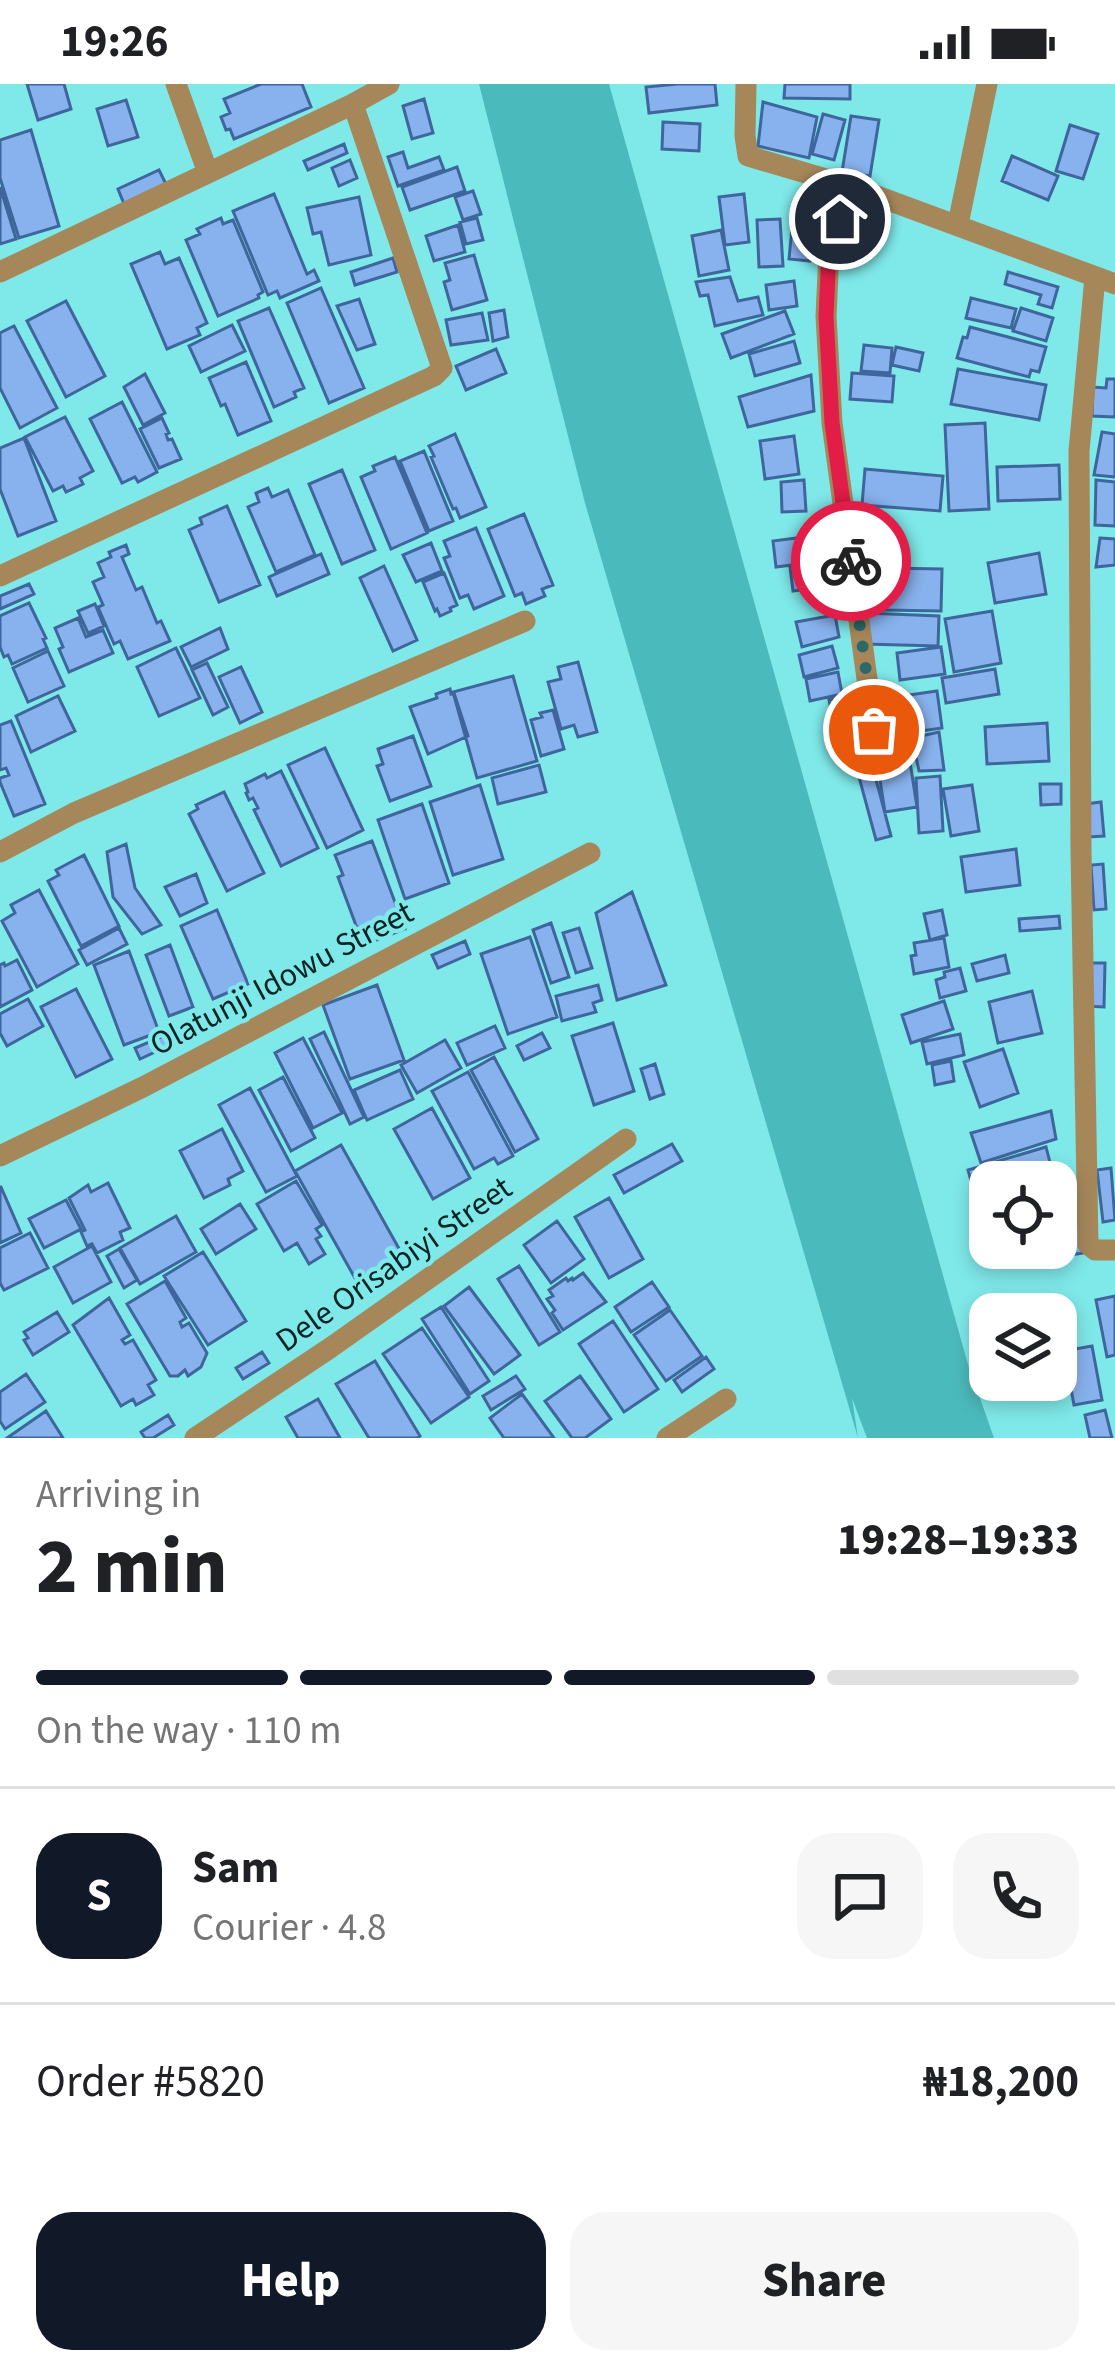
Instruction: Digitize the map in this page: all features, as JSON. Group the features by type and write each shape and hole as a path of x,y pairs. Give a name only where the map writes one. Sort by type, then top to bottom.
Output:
{"street":[{"path":"176,84 208,173"},
{"path":"0,272 389,84"},
{"path":"746,84 748,156 850,186 1105,280 1079,451 1081,850 1088,1244 1095,1250 1115,1250"},
{"path":"958,224 987,84"},
{"path":"0,576 434,376 442,368 353,104"},
{"path":"850,186 829,252 826,316 832,423 874,730"},
{"path":"0,852 74,813 525,621"},
{"name":"Olatunji Idowu Street","path":"0,1156 143,1087 590,853"},
{"name":"Dele Orisabiyi Street","path":"195,1438 626,1139"},
{"path":"667,1438 726,1400"}],"water":[{"path":"479,84 609,84 969,1367 969,1401 981,1401 994,1438 867,1438 852,1398 858,1438 585,503"}],"building":[{"path":"27,84 64,84 71,109 38,120"},
{"path":"261,84 302,84 311,107 234,139 221,117 230,113 224,99"},
{"path":"715,84 717,105 649,113 646,87"},
{"path":"785,84 850,84 850,99 784,98"},
{"path":"424,99 433,133 412,139 403,106"},
{"path":"126,100 138,137 108,146 97,109"},
{"path":"763,102 817,117 809,158 758,146"},
{"path":"823,114 845,120 834,160 812,154"},
{"path":"851,116 879,120 870,176 842,172"},
{"path":"663,122 700,124 699,151 662,149"},
{"path":"1070,125 1098,134 1083,179 1056,171"},
{"path":"31,130 59,226 19,238 0,178 0,140"},
{"path":"344,144 347,153 308,170 304,161"},
{"path":"403,152 408,168 439,157 444,170 398,186 388,157"},
{"path":"1012,156 1058,176 1048,200 1002,181"},
{"path":"350,160 357,178 339,186 332,168"},
{"path":"457,167 465,191 410,210 402,187"},
{"path":"159,170 166,184 124,204 118,189"},
{"path":"0,187 16,239 0,244"},
{"path":"473,191 481,214 463,220 455,197"},
{"path":"274,194 307,274 314,270 319,281 280,298 277,291 268,295 233,211"},
{"path":"744,194 749,242 725,245 719,197"},
{"path":"359,197 371,255 329,265 321,232 313,234 307,208"},
{"path":"221,218 223,224 233,220 263,292 218,316 186,240"},
{"path":"477,218 483,240 466,244 460,222"},
{"path":"793,218 814,220 810,261 789,259"},
{"path":"780,219 783,266 759,267 757,220"},
{"path":"458,225 465,252 434,261 426,236"},
{"path":"721,230 729,270 699,276 692,236"},
{"path":"160,252 165,264 179,258 207,323 197,328 200,335 167,349 131,264"},
{"path":"474,255 487,300 452,310 444,282 450,280 445,263"},
{"path":"393,258 397,272 355,285 351,272"},
{"path":"1008,272 1058,287 1052,308 1038,304 1041,295 1005,284"},
{"path":"730,277 738,301 758,297 763,315 715,326 708,295 700,296 696,282"},
{"path":"794,281 797,306 769,310 766,285"},
{"path":"321,288 364,388 329,403 287,303"},
{"path":"971,298 1016,309 1011,328 966,318"},
{"path":"359,299 375,344 357,350 337,306"},
{"path":"66,301 105,376 66,397 27,321"},
{"path":"269,308 304,388 274,407 238,321"},
{"path":"1021,308 1053,318 1046,341 1013,331"},
{"path":"504,310 508,337 493,341 489,313"},
{"path":"785,311 794,334 731,358 722,334"},
{"path":"482,313 488,340 451,345 446,320"},
{"path":"232,325 245,351 201,372 189,346"},
{"path":"14,326 57,408 20,428 0,388 0,333"},
{"path":"970,327 1046,347 1039,372 1031,370 1029,377 957,358"},
{"path":"794,341 800,363 755,376 749,354"},
{"path":"864,345 892,348 890,373 861,371"},
{"path":"896,347 923,353 919,371 892,365"},
{"path":"496,349 506,373 466,390 456,366"},
{"path":"246,362 271,421 238,435 209,378"},
{"path":"958,369 1046,385 1039,420 951,404"},
{"path":"852,373 894,376 892,402 850,399"},
{"path":"145,374 165,413 143,425 124,387"},
{"path":"811,375 814,411 748,427 739,397"},
{"path":"1107,379 1115,379 1115,417 1092,416 1093,387 1106,388"},
{"path":"122,402 157,472 138,482 135,477 122,483 90,419"},
{"path":"65,417 93,471 80,478 83,484 66,492 63,486 53,491 25,437"},
{"path":"162,418 168,440 172,439 181,459 159,468 140,429"},
{"path":"985,423 989,509 949,511 945,425"},
{"path":"1102,432 1115,434 1115,477 1094,475"},
{"path":"455,434 486,507 460,518 429,446"},
{"path":"794,436 799,474 765,479 760,441"},
{"path":"24,438 56,521 18,536 0,489 0,448"},
{"path":"424,451 453,521 429,531 400,461"},
{"path":"395,457 427,533 391,549 361,477"},
{"path":"1059,465 1060,499 998,501 997,467"},
{"path":"865,469 943,476 940,511 862,505"},
{"path":"342,470 375,550 342,564 309,484"},
{"path":"804,480 806,511 782,512 781,482"},
{"path":"1096,480 1115,482 1115,526 1095,525"},
{"path":"268,488 272,497 288,490 315,555 276,572 248,507 259,502 256,493"},
{"path":"227,506 260,585 219,602 189,530 202,524 200,518"},
{"path":"524,514 553,585 542,589 545,596 526,604 522,593 515,596 488,529"},
{"path":"476,528 504,596 474,609 468,595 460,598 444,558 450,556 444,541"},
{"path":"812,536 815,562 776,567 773,541"},
{"path":"1100,538 1115,539 1115,565 1096,567"},
{"path":"431,543 442,571 416,582 403,555"},
{"path":"126,545 129,554 122,557 136,590 142,587 170,641 128,659 120,641 114,644 93,582 104,577 98,563"},
{"path":"1039,553 1046,594 995,603 988,563"},
{"path":"321,554 329,574 277,596 269,577"},
{"path":"825,562 829,586 793,591 790,567"},
{"path":"384,566 417,640 393,651 360,578"},
{"path":"884,568 942,569 941,611 884,610"},
{"path":"444,573 457,605 440,616 423,582"},
{"path":"29,584 34,594 0,609 0,596"},
{"path":"29,603 47,648 12,664 0,647 0,616"},
{"path":"95,604 104,626 88,633 78,611"},
{"path":"992,611 1001,663 954,672 945,619"},
{"path":"865,613 939,616 938,646 864,644"},
{"path":"835,615 839,637 802,647 796,622"},
{"path":"78,618 86,637 103,630 113,653 69,672 55,628"},
{"path":"220,628 228,649 191,667 181,647"},
{"path":"832,646 838,668 804,677 799,655"},
{"path":"941,647 945,674 900,680 897,653"},
{"path":"176,648 200,698 159,716 137,667"},
{"path":"48,651 64,686 28,702 13,668"},
{"path":"578,662 597,732 578,737 574,725 561,729 548,682 561,679 558,667"},
{"path":"207,663 228,707 213,715 192,670"},
{"path":"241,667 262,712 240,723 219,677"},
{"path":"995,669 999,694 946,703 942,678"},
{"path":"838,672 842,694 810,701 806,679"},
{"path":"513,676 537,761 477,778 453,692"},
{"path":"450,689 468,736 428,754 410,707"},
{"path":"937,691 942,728 900,734 895,697"},
{"path":"855,695 863,733 837,739 829,700"},
{"path":"58,696 75,731 31,752 16,716"},
{"path":"553,710 564,749 541,756 531,720"},
{"path":"11,721 45,804 14,816 0,782 9,775 6,768 0,770 0,725"},
{"path":"1047,723 1049,761 987,764 985,727"},
{"path":"939,732 944,770 919,771 912,738"},
{"path":"413,736 431,786 390,801 377,766 383,764 378,749"},
{"path":"867,746 891,836 876,840 852,751"},
{"path":"908,746 911,759 882,765 879,752"},
{"path":"325,748 363,830 327,848 288,765"},
{"path":"910,762 917,807 885,812 878,767"},
{"path":"539,765 546,792 498,804 492,778"},
{"path":"281,771 318,848 281,866 245,784"},
{"path":"940,776 943,831 919,833 916,778"},
{"path":"1040,784 1061,784 1061,804 1041,805"},
{"path":"480,785 503,859 453,875 430,802"},
{"path":"972,785 979,831 951,836 943,789"},
{"path":"224,792 264,873 227,891 189,814 198,809 196,805"},
{"path":"1101,802 1104,836 1089,837 1085,804"},
{"path":"422,804 449,883 405,899 378,820"},
{"path":"372,841 405,929 369,943 363,926 357,928 335,855"},
{"path":"126,844 135,888 161,925 142,934 113,897 107,852"},
{"path":"1016,849 1020,885 966,892 961,857"},
{"path":"84,855 119,926 81,946 48,881 59,875 56,870"},
{"path":"1103,864 1106,909 1094,910 1091,865"},
{"path":"196,874 207,903 180,916 165,887"},
{"path":"39,890 78,964 37,987 2,921 15,913 11,905"},
{"path":"632,892 666,985 617,1000 596,913"},
{"path":"217,910 248,984 213,999 181,926"},
{"path":"942,910 947,935 930,940 924,914"},
{"path":"1059,916 1060,928 1020,931 1019,919"},
{"path":"551,923 569,977 551,983 533,930"},
{"path":"119,928 127,944 87,965 79,950"},
{"path":"579,928 592,968 576,973 563,933"},
{"path":"530,937 557,1017 508,1034 481,954"},
{"path":"944,938 949,967 914,974 914,943"},
{"path":"465,941 470,954 438,968 432,955"},
{"path":"170,945 193,1007 169,1016 146,955"},
{"path":"129,951 159,1032 124,1045 94,965"},
{"path":"1005,955 1009,973 977,981 972,964"},
{"path":"17,960 32,990 0,1007 0,965"},
{"path":"1086,963 1105,963 1104,1007 1085,1006"},
{"path":"960,968 966,991 940,998 936,980"},
{"path":"377,985 404,1060 350,1079 323,1005"},
{"path":"598,985 602,1000 593,1003 596,1012 562,1021 556,996"},
{"path":"76,989 112,1059 76,1077 41,1007"},
{"path":"1032,991 1042,1033 998,1043 989,1002"},
{"path":"28,999 43,1026 7,1046 0,1033 0,1014"},
{"path":"944,1001 953,1029 911,1043 902,1015"},
{"path":"613,1023 634,1091 594,1105 572,1036"},
{"path":"495,1026 505,1048 467,1065 457,1043"},
{"path":"324,1032 364,1117 350,1124 310,1039"},
{"path":"542,1033 550,1048 524,1060 517,1046"},
{"path":"168,1034 172,1044 140,1059 135,1048"},
{"path":"960,1034 964,1055 927,1064 922,1042"},
{"path":"303,1038 342,1113 313,1128 275,1053"},
{"path":"445,1040 461,1068 417,1093 401,1065"},
{"path":"1003,1049 1018,1093 980,1107 964,1062"},
{"path":"494,1057 538,1139 515,1152 471,1070"},
{"path":"951,1061 954,1081 935,1085 932,1065"},
{"path":"655,1064 664,1094 650,1099 641,1069"},
{"path":"400,1070 413,1099 367,1120 354,1090"},
{"path":"468,1072 513,1156 498,1164 494,1158 474,1169 432,1091"},
{"path":"283,1077 315,1138 291,1151 259,1090"},
{"path":"250,1088 297,1176 266,1192 219,1105"},
{"path":"432,1108 470,1178 433,1199 394,1129"},
{"path":"1051,1111 1056,1139 980,1161 971,1133"},
{"path":"222,1129 243,1171 228,1179 230,1185 204,1198 180,1151"},
{"path":"672,1144 682,1161 624,1193 614,1175"},
{"path":"341,1145 402,1254 356,1280 295,1171"},
{"path":"1046,1147 1050,1161 999,1161"},
{"path":"1111,1168 1115,1220 1103,1222 1097,1170"},
{"path":"296,1181 322,1225 316,1229 321,1236 316,1239 325,1254 309,1264 297,1243 284,1251 257,1204"},
{"path":"108,1183 130,1228 120,1232 123,1240 97,1253 92,1244 87,1246 81,1232 85,1230 69,1198 88,1185 91,1192"},
{"path":"0,1187 21,1233 0,1243"},
{"path":"609,1198 643,1259 609,1278 575,1217"},
{"path":"66,1200 81,1229 44,1248 29,1219"},
{"path":"240,1204 256,1229 216,1254 201,1229"},
{"path":"176,1216 196,1252 140,1284 120,1248"},
{"path":"557,1221 584,1259 551,1283 524,1245"},
{"path":"1077,1223 1083,1253 1077,1254"},
{"path":"30,1233 48,1268 4,1290 0,1248"},
{"path":"92,1246 111,1282 73,1303 54,1267"},
{"path":"119,1249 137,1280 124,1288 107,1256"},
{"path":"203,1252 246,1321 208,1345 164,1276"},
{"path":"519,1266 560,1332 539,1345 498,1279"},
{"path":"583,1273 606,1302 563,1330 547,1299 553,1296 549,1290"},
{"path":"165,1281 186,1318 180,1322 182,1327 189,1323 207,1353 201,1367 188,1376 185,1370 170,1376 127,1304"},
{"path":"652,1282 669,1307 631,1332 615,1307"},
{"path":"469,1287 520,1355 494,1374 444,1306"},
{"path":"1115,1296 1115,1355 1107,1357 1096,1300"},
{"path":"109,1298 130,1335 122,1340 125,1344 133,1340 156,1380 148,1385 154,1395 136,1405 133,1399 121,1406 73,1325"},
{"path":"441,1307 489,1381 470,1394 422,1319"},
{"path":"670,1310 702,1356 666,1381 634,1335"},
{"path":"57,1312 69,1332 33,1355 24,1332"},
{"path":"613,1321 658,1389 624,1412 579,1344"},
{"path":"422,1328 469,1397 431,1423 383,1354"},
{"path":"1092,1346 1102,1400 1074,1405 1077,1349"},
{"path":"262,1352 269,1363 243,1379 236,1368"},
{"path":"706,1357 714,1369 682,1392 674,1380"},
{"path":"375,1361 417,1438 369,1438 336,1384"},
{"path":"26,1374 45,1402 5,1429 0,1421 0,1392"},
{"path":"516,1376 525,1389 491,1410 483,1396"},
{"path":"580,1376 611,1419 585,1438 572,1438 545,1401"},
{"path":"522,1394 554,1438 504,1438 490,1418"},
{"path":"318,1399 340,1438 298,1438 286,1417"},
{"path":"1105,1410 1112,1438 1090,1438 1085,1415"},
{"path":"46,1411 63,1438 7,1438"},
{"path":"168,1415 174,1425 145,1438 141,1432"}],"way so far":[{"path":"851,561 874,730"}],"route":[{"path":"840,219 829,252 826,316 832,423 851,561"}]}
